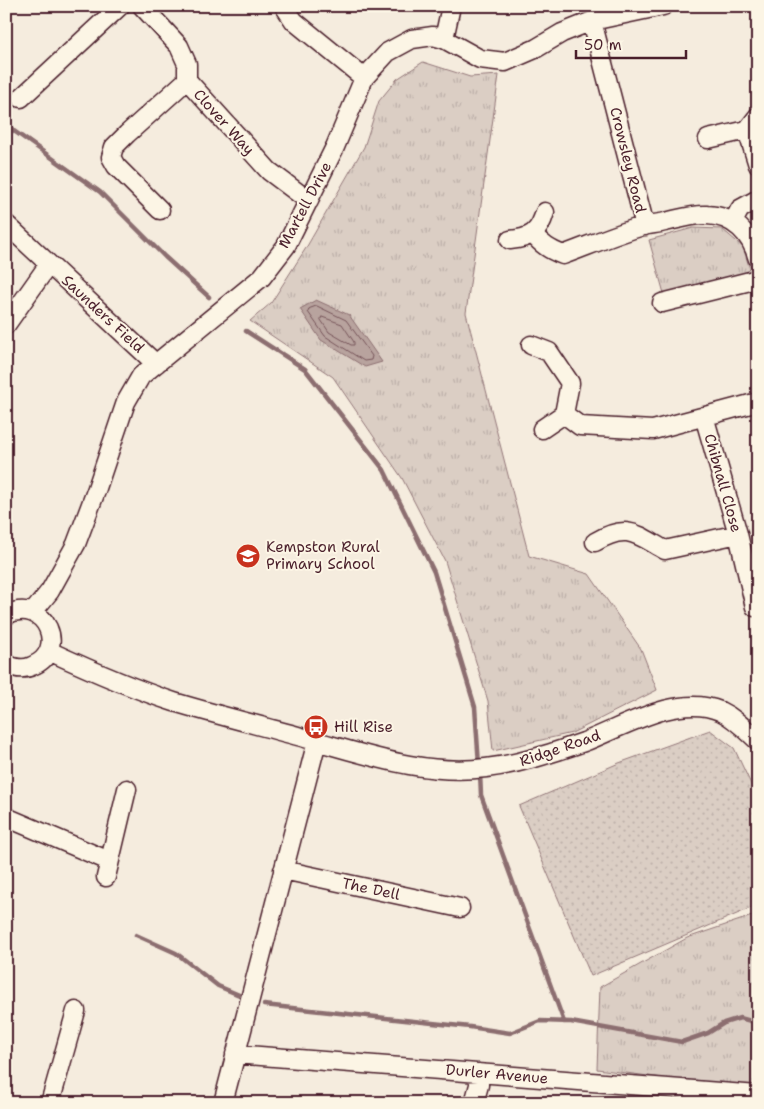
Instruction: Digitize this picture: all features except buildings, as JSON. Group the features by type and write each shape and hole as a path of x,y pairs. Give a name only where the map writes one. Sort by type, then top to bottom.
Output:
{"street":[{"path":"21,98 120,6"},
{"name":"Clover Way","path":"142,6 179,46 187,64 187,80 269,171 308,200"},
{"path":"284,6 294,21 364,78"},
{"path":"451,6 444,38 480,60 505,62 535,49 562,33 592,21 664,6"},
{"name":"Crowsley Road","path":"592,21 645,226 690,216 706,215 733,222"},
{"name":"Martell Drive","path":"33,612 50,591 76,544 126,402 142,376 262,277 286,246 335,147 364,78 388,52 412,39 433,36 444,38"},
{"path":"160,210 116,166 111,157 114,147 187,80"},
{"path":"708,139 753,123 758,165"},
{"path":"758,199 740,210 733,222 754,244 758,259"},
{"path":"510,240 522,239 534,234 542,224 546,212"},
{"name":"Saunders Field","path":"6,224 156,364"},
{"path":"534,234 550,250 563,255 645,226"},
{"name":"Saunders Field","path":"6,325 49,264"},
{"path":"662,303 758,279"},
{"path":"531,345 550,352 570,383 564,414 542,430"},
{"path":"564,414 580,426 653,430 758,402"},
{"name":"Chibnall Close","path":"704,416 738,534 755,607"},
{"path":"594,542 610,532 633,532 665,550 738,534"},
{"path":"6,615 15,610 33,612 42,618 48,626 51,635 49,650 43,659 28,668 7,667"},
{"name":"Ridge Road","path":"49,650 94,672 174,702 415,767 478,769 525,762 585,741 660,711 690,705 718,710 735,720 758,741"},
{"path":"222,1103 317,741"},
{"path":"6,817 107,869 127,789"},
{"name":"The Dell","path":"283,870 460,908"},
{"path":"50,1103 76,1011"},
{"name":"Durler Avenue","path":"235,1054 758,1095"},
{"path":"474,1103 480,1073"}],"green space":[{"path":"423,62 470,77 499,75 466,313 529,556 589,574 641,649 657,690 572,733 493,751 488,701 445,561 402,478 333,377 250,321 271,303 306,248 364,147 379,101 397,79"},
{"path":"693,228 722,229 743,247 751,273 665,297 649,240"},
{"path":"710,730 734,748 758,799 758,905 591,976 519,806 619,763"},
{"path":"758,914 758,1091 597,1069 600,987 687,938"}],"water":[{"path":"316,300 349,315 382,362 365,367 321,340 300,309"}],"waterway":[{"path":"6,123 14,131 100,192 165,257 209,297"},
{"path":"246,331 305,369 384,470 434,572 475,707 479,765"},
{"path":"480,773 481,795 564,1022"},
{"path":"136,935 176,953 218,986 244,997"},
{"path":"264,1005 510,1033 540,1021 571,1022 682,1042 708,1033 724,1023 740,1018 758,1023"}],"place":[{"name":"Kempston Rural Primary School","path":"248,556"},
{"name":"Hill Rise","path":"316,727"}]}
